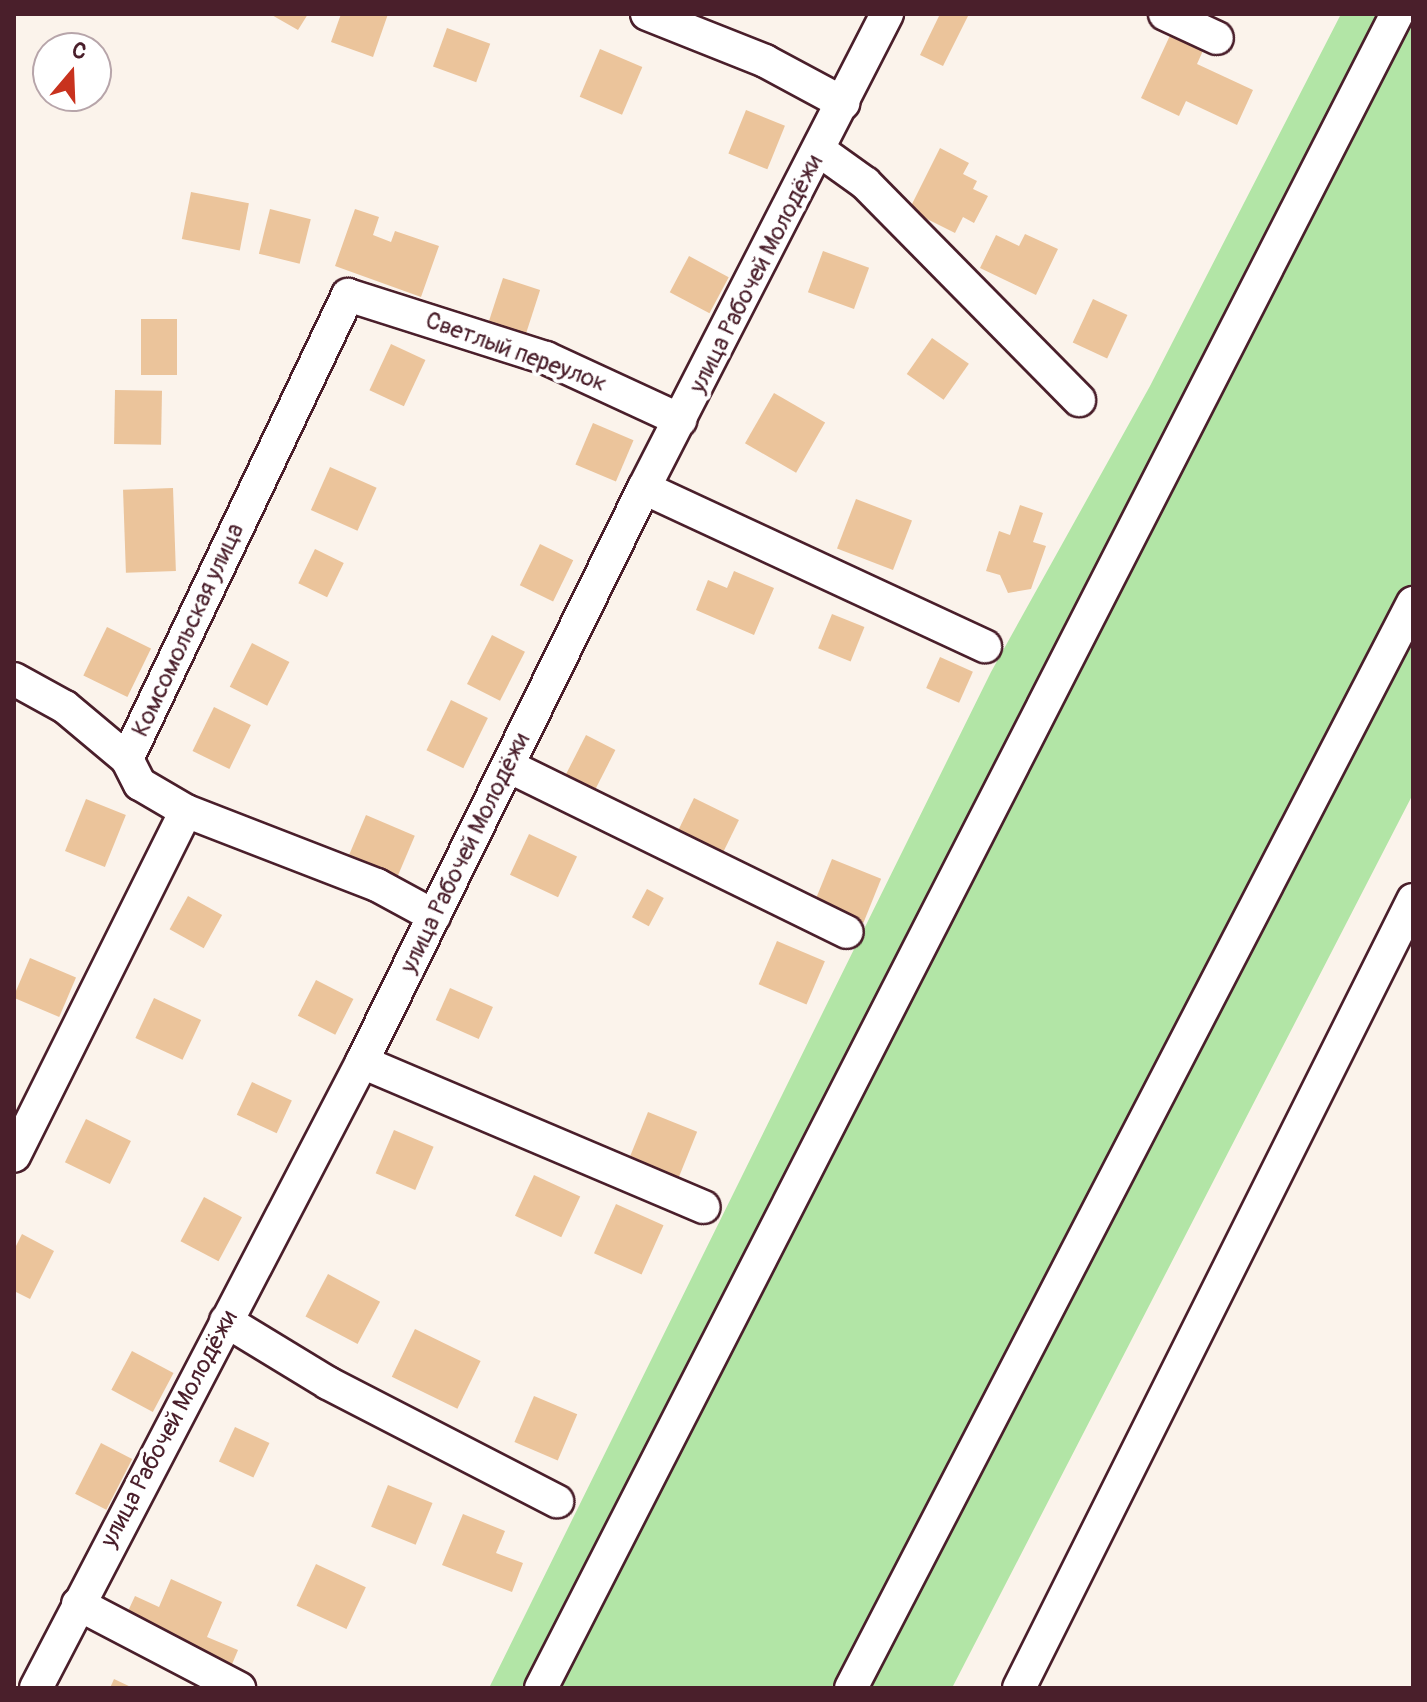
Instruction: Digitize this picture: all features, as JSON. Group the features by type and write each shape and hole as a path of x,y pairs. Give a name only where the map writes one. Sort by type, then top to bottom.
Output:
{"street":[{"path":"647,14 765,61 843,103"},
{"name":"улица Рабочей Молодёжи","path":"36,1688 362,1062 644,488 887,14"},
{"path":"1165,14 1217,38"},
{"path":"541,1688 1397,14"},
{"path":"819,150 865,183 1079,400"},
{"name":"Светлый переулок","path":"348,295 546,358 680,420"},
{"name":"Комсомольская улица","path":"348,295 127,759 140,784 186,811 363,880 434,916"},
{"path":"644,488 985,646"},
{"path":"851,1688 1413,603"},
{"path":"14,679 65,707 127,759"},
{"path":"508,766 847,932"},
{"path":"14,1156 186,811"},
{"path":"1019,1688 1413,900"},
{"path":"362,1062 704,1207"},
{"path":"226,1321 328,1383 557,1501"},
{"path":"78,1604 239,1688"}],"green space":[{"path":"1341,14 1413,14 1413,794 952,1688 489,1688 991,672 1150,386"}],"building":[{"path":"270,14 308,14 298,30"},
{"path":"341,14 388,14 373,57 331,42"},
{"path":"940,14 969,14 943,66 920,55"},
{"path":"447,28 490,44 476,82 433,67"},
{"path":"1173,29 1206,44 1197,64 1253,90 1237,125 1186,101 1179,116 1141,98"},
{"path":"600,49 642,67 622,115 580,97"},
{"path":"746,110 785,126 767,169 728,154"},
{"path":"940,148 969,163 963,174 977,181 973,189 988,196 974,223 963,217 955,233 909,210"},
{"path":"191,192 249,203 240,250 182,239"},
{"path":"270,209 311,219 300,264 259,254"},
{"path":"355,209 379,217 373,235 391,242 395,231 439,246 421,297 335,266"},
{"path":"1025,234 1058,249 1036,295 980,268 996,235 1019,246"},
{"path":"823,251 869,268 854,309 808,292"},
{"path":"689,256 729,277 709,313 670,292"},
{"path":"503,278 540,290 525,337 488,325"},
{"path":"1093,299 1127,315 1107,359 1073,343"},
{"path":"141,319 177,319 177,375 141,375"},
{"path":"932,338 969,364 944,400 907,374"},
{"path":"391,344 425,360 404,406 369,390"},
{"path":"115,390 162,391 161,445 114,444"},
{"path":"774,393 825,422 796,473 745,443"},
{"path":"593,423 634,440 616,482 575,464"},
{"path":"330,467 377,488 357,531 311,510"},
{"path":"173,488 176,571 126,573 123,490"},
{"path":"856,499 912,521 893,570 837,548"},
{"path":"1020,505 1043,513 1033,542 1046,546 1031,589 1008,593 1000,575 986,571 999,531 1010,535"},
{"path":"540,544 573,560 553,602 520,585"},
{"path":"315,549 344,563 327,597 298,583"},
{"path":"734,571 774,588 754,635 696,610 708,580 727,588"},
{"path":"832,614 864,627 851,661 818,648"},
{"path":"107,627 151,648 127,697 83,676"},
{"path":"492,635 525,652 500,701 467,684"},
{"path":"252,643 289,662 267,706 230,687"},
{"path":"940,657 973,672 959,703 926,688"},
{"path":"451,700 488,718 463,768 426,750"},
{"path":"214,707 251,725 229,769 193,751"},
{"path":"586,735 615,750 591,798 561,783"},
{"path":"694,798 739,820 719,860 674,838"},
{"path":"86,799 126,815 105,867 65,851"},
{"path":"366,815 415,836 396,880 347,859"},
{"path":"529,834 577,856 558,897 510,875"},
{"path":"832,859 881,879 864,922 814,903"},
{"path":"647,889 664,898 649,926 632,917"},
{"path":"188,896 222,915 204,948 170,929"},
{"path":"777,941 825,961 807,1005 759,984"},
{"path":"30,958 76,978 59,1017 14,998"},
{"path":"316,980 353,999 335,1035 298,1016"},
{"path":"450,988 493,1007 479,1039 436,1020"},
{"path":"154,998 201,1020 183,1060 135,1038"},
{"path":"252,1082 292,1101 277,1133 237,1115"},
{"path":"648,1112 697,1132 678,1180 629,1160"},
{"path":"86,1119 131,1141 110,1184 65,1162"},
{"path":"394,1130 434,1147 415,1190 376,1173"},
{"path":"534,1175 580,1197 561,1237 515,1216"},
{"path":"204,1197 242,1217 218,1261 181,1241"},
{"path":"616,1204 664,1225 642,1274 594,1253"},
{"path":"22,1234 54,1251 30,1299 14,1291 14,1250"},
{"path":"328,1274 380,1302 358,1344 305,1316"},
{"path":"415,1329 481,1361 457,1409 392,1377"},
{"path":"132,1351 173,1373 153,1412 111,1390"},
{"path":"534,1396 577,1414 558,1460 514,1442"},
{"path":"235,1427 269,1443 253,1477 219,1461"},
{"path":"101,1443 132,1459 106,1510 75,1494"},
{"path":"388,1485 433,1503 416,1545 371,1527"},
{"path":"463,1514 505,1531 496,1553 523,1563 512,1592 442,1565"},
{"path":"316,1564 366,1587 346,1629 297,1606"},
{"path":"171,1579 222,1602 207,1637 238,1650 230,1669 123,1622 135,1596 159,1607"},
{"path":"114,1679 133,1688 110,1688"}]}
